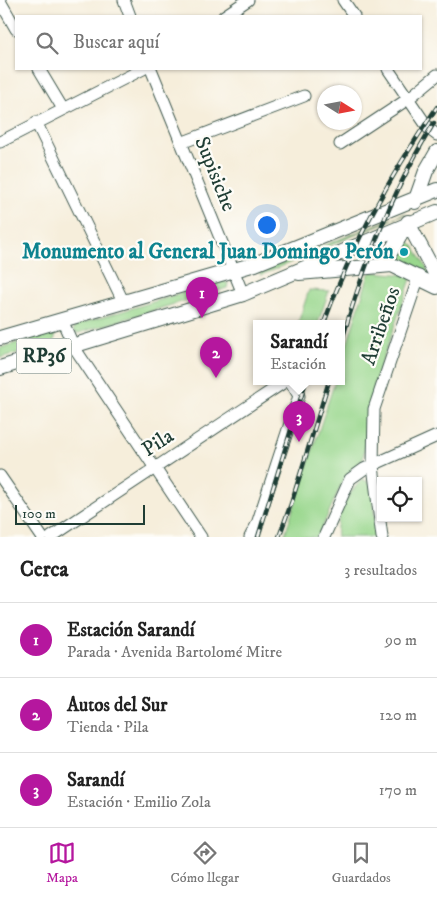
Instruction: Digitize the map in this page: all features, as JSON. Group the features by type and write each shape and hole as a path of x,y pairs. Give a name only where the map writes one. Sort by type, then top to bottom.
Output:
{"main road":[{"path":"383,265 408,223 426,171 437,152"},
{"path":"417,198 437,169"},
{"name":"RP36","path":"0,338 234,271 437,190"},
{"name":"RP36","path":"0,368 243,294 437,212"},
{"path":"408,223 437,277"},
{"path":"289,274 392,265 418,276 437,287"}],"street":[{"path":"124,0 130,15"},
{"path":"226,15 248,0"},
{"path":"343,0 353,15"},
{"path":"0,1 15,27"},
{"path":"40,70 63,109"},
{"path":"0,142 36,122 142,70"},
{"name":"Supisiche","path":"151,70 243,294"},
{"path":"389,70 429,129 437,135"},
{"path":"340,144 408,99 437,75"},
{"path":"181,143 304,96"},
{"path":"36,122 124,303"},
{"name":"Arribeños","path":"382,537 373,466 374,409 377,394 418,276"},
{"path":"62,320 74,347 200,537"},
{"name":"Pila","path":"51,537 280,385"},
{"path":"250,537 257,524 299,396 292,385"},
{"path":"324,537 350,479 364,469 437,436"},
{"path":"0,476 42,537"}],"green space":[{"path":"406,213 261,275 259,271"},
{"path":"404,237 414,246 430,274 427,276 414,268 392,261"},
{"path":"372,272 407,275 411,279 375,381 363,459 344,478 318,537 284,537 334,385 345,385 345,351 369,274"},
{"path":"223,281 228,283 227,288 79,333 73,331 76,325"},
{"path":"309,290 329,291 319,320 299,320"},
{"path":"50,333 55,335 52,343 0,358 0,348"},
{"path":"363,479 371,484 377,537 337,537 340,513 353,490"}],"railway":[{"path":"325,320 347,265 373,211 403,159 437,107"},
{"path":"345,331 380,228 405,175 434,123"},
{"path":"258,537 305,385"},
{"path":"279,537 328,385"}],"place":[{"name":"Monumento al General Juan Domingo Perón","path":"404,252"},
{"name":"Estación Sarandí","path":"202,318"},
{"name":"Autos del Sur","path":"216,378"},
{"name":"Sarandí","path":"299,442"}]}
